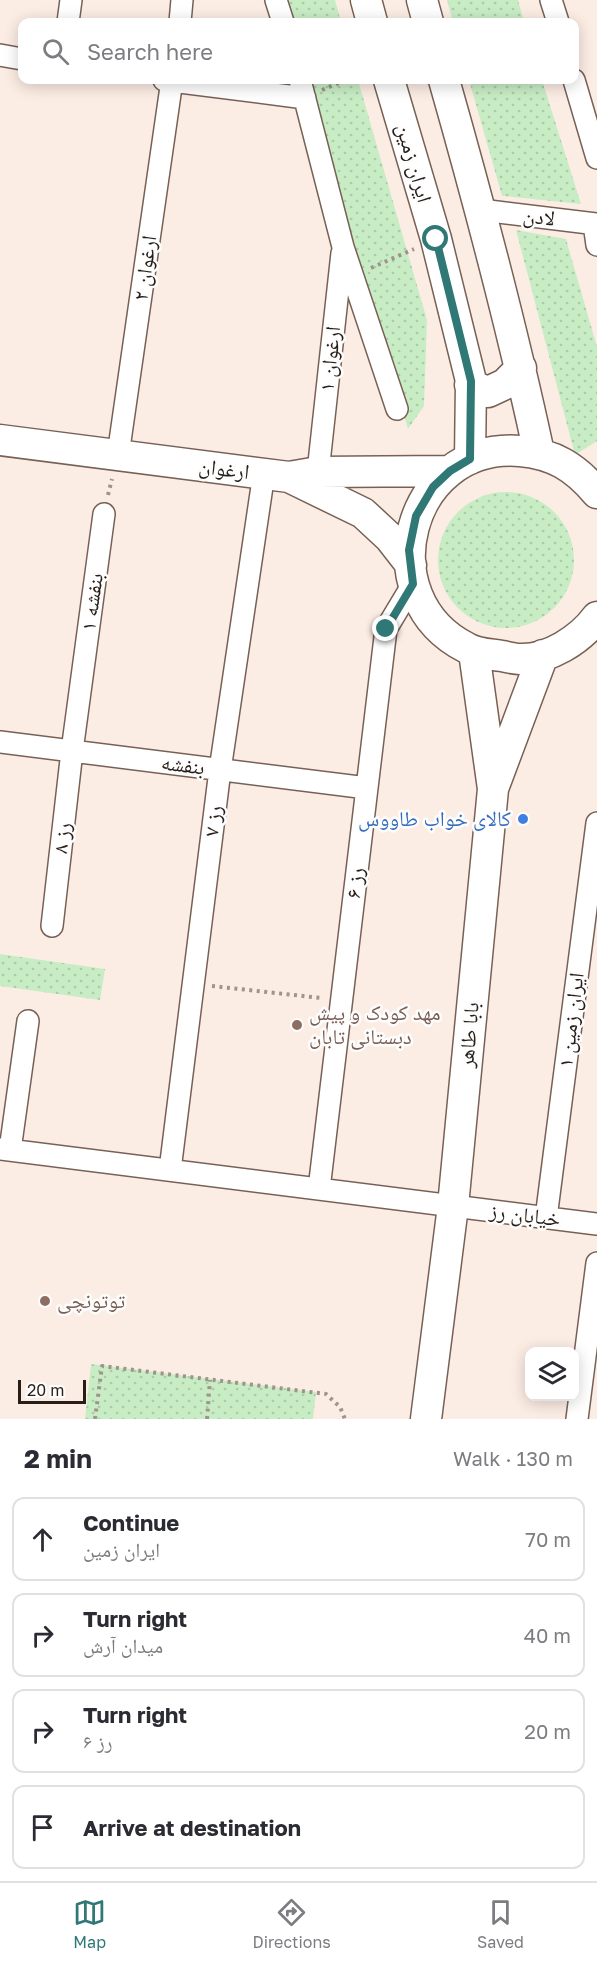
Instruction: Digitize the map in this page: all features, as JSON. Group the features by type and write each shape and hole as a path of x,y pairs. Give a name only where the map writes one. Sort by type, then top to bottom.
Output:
{"main road":[{"path":"366,0 371,18"},
{"path":"422,0 427,18"},
{"name":"ایران زمین","path":"390,84 436,239 471,385 460,465"},
{"path":"445,84 481,210 539,453"},
{"path":"471,385 488,392 505,384 520,368"},
{"name":"ارغوان","path":"0,440 276,475 460,465 504,450 539,453 569,466 582,476 597,493"},
{"path":"460,465 433,487 416,516 409,550 412,574 424,609 442,631 474,651 521,659 587,646 597,617"},
{"path":"276,475 363,513 390,538 412,574"},
{"name":"بابا طاهر","path":"426,1419 453,1206 493,789 474,651"},
{"path":"493,789 543,655"}],"street":[{"path":"69,18 71,0"},
{"path":"180,18 182,0"},
{"path":"276,0 282,18"},
{"path":"551,0 557,18"},
{"path":"0,56 18,58"},
{"name":"ارغوان ۲","path":"118,455 168,84"},
{"path":"229,84 303,89 343,247 397,409"},
{"path":"575,84 597,158"},
{"name":"لادن","path":"481,210 595,224"},
{"path":"595,224 597,245"},
{"name":"ارغوان ۱","path":"318,472 343,247"},
{"name":"رز ۷","path":"170,1170 220,770 276,475"},
{"name":"بنفشه ۱","path":"72,751 104,514"},
{"name":"رز ۶","path":"319,1189 386,629 412,574"},
{"name":"بنفشه","path":"0,742 367,789"},
{"name":"رز ۸","path":"52,926 72,751"},
{"name":"ایران زمین ۱","path":"546,1218 597,823"},
{"path":"5,1149 28,1021"},
{"name":"خیابان رز","path":"5,1149 597,1224"},
{"path":"577,1419 597,1263"}],"path":[{"path":"353,277 436,239"},
{"path":"104,514 118,455"},
{"path":"194,984 341,1000"},
{"path":"95,1419 102,1366 326,1394 340,1407 345,1419"},
{"path":"207,1419 210,1380"}],"green space":[{"path":"281,0 335,0 340,18 287,18"},
{"path":"447,0 518,0 523,18 452,18"},
{"path":"305,84 359,84 427,320 424,406 408,429"},
{"path":"470,84 543,84 581,204 502,196"},
{"path":"516,230 566,239 597,347 597,441 575,455"},
{"path":"506,492 532,497 544,503 554,512 563,522 569,534 574,560 569,586 563,598 554,608 544,617 532,623 506,628 480,623 468,617 458,608 449,598 443,586 438,560 443,534 449,522 458,512 468,503 480,497"},
{"path":"0,954 105,969 100,1000 0,986"},
{"path":"91,1364 316,1392 313,1419 85,1419"}],"place":[{"name":"کالای خواب طاووس","path":"523,819"},
{"name":"مهد کودک و پیش دبستانی تابان","path":"297,1025"},
{"name":"توتونچی","path":"45,1301"}],"route":[{"path":"386,629 413,584 409,550 416,516 433,487 450,471 470,459 471,381 436,239"}]}
